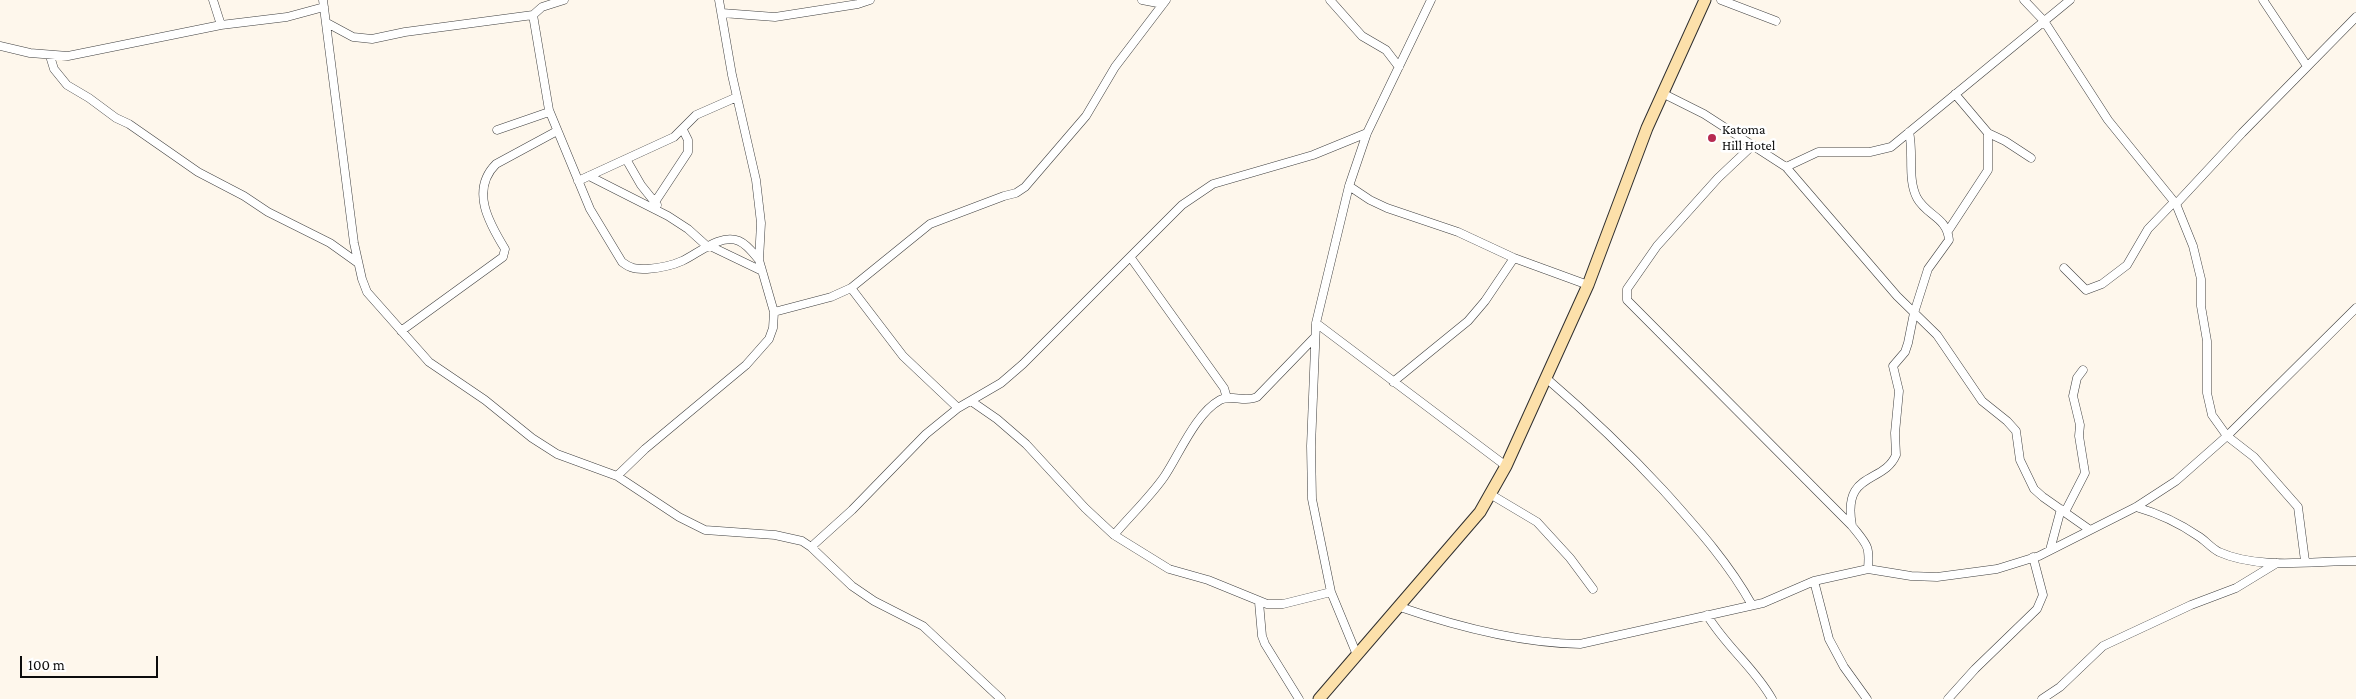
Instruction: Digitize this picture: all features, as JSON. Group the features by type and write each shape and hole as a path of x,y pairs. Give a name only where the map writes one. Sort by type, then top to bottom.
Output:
{"main road":[{"path":"1319,699 1480,512 1506,466 1588,285 1647,128 1705,0"}],"street":[{"path":"213,0 221,25"},
{"path":"327,23 353,37 372,39 405,32 533,15 542,7 564,0"},
{"path":"617,476 644,449 746,365 769,339 773,328 774,312 760,270 762,222 756,180 737,97 719,0"},
{"path":"722,13 775,17 858,4 870,0"},
{"path":"1142,0 1165,2"},
{"path":"1330,0 1362,36 1386,50 1399,67"},
{"path":"1356,655 1331,592 1312,499 1311,446 1316,324 1349,186 1367,134 1430,0"},
{"path":"1721,0 1776,20"},
{"path":"2024,0 2044,21 2108,120 2175,203 2192,246 2201,279 2201,306 2207,341 2206,378 2212,415 2227,436 2254,458 2298,508 2305,562"},
{"path":"1786,167 1818,152 1870,152 1891,147 2070,0"},
{"path":"2263,0 2307,66"},
{"path":"774,312 831,296 851,288 930,224 976,205 1016,193 1025,187 1086,116 1115,67 1165,2"},
{"path":"0,46 50,56 68,56 221,25 287,17 323,4 327,23 339,137 358,263 368,292 429,362 485,400 532,438 557,454 617,476 679,517 704,530 775,535 802,541 812,547 852,586 874,601 922,626 1001,699"},
{"path":"533,15 549,112 578,181 610,246 622,262 630,268 655,268 673,265 709,246 726,240 738,240 746,245 759,260"},
{"path":"2064,268 2086,290 2102,284 2127,266 2148,229 2356,17"},
{"path":"50,56 54,69 67,85 89,98 116,118 129,124 198,172 244,196 268,212 330,242 358,263"},
{"path":"1662,93 1704,114 1786,167 1896,296 1937,335 1982,401 2007,421 2016,431 2020,460 2031,484 2043,498 2090,530"},
{"path":"1955,94 1988,133 2005,141 2031,158"},
{"path":"578,181 674,137 696,115 737,97"},
{"path":"497,130 549,112"},
{"path":"655,202 688,152 688,140 683,130"},
{"path":"401,331 503,257 505,249 484,209 483,197 489,172 496,164 557,131"},
{"path":"1852,526 1849,511 1853,496 1859,486 1865,480 1888,466 1896,455 1895,433 1899,391 1893,366 1905,352 1914,313 1928,269 1949,240 1946,226 1921,204 1916,196 1913,177 1912,145 1909,132"},
{"path":"1948,231 1988,170 1988,133"},
{"path":"812,547 852,510 904,455 958,408 1001,383 1023,364 1048,337 1131,258 1182,204 1213,184 1313,155 1367,134"},
{"path":"1753,145 1718,178 1657,246 1627,289 1627,300 1852,526 1866,543 1870,556 1868,569"},
{"path":"626,158 641,185 662,213"},
{"path":"589,176 680,223 709,246 760,270"},
{"path":"1349,186 1370,200 1387,208 1458,232 1514,258 1588,285"},
{"path":"1131,258 1224,388 1227,398"},
{"path":"1393,382 1468,321 1485,301 1514,258"},
{"path":"851,288 903,356 958,408"},
{"path":"1400,607 1492,634 1572,644 1610,639 1707,614 1752,606 1814,581 1868,569 1911,576 1937,577 1997,569 2050,550 2136,507 2176,481 2227,436 2356,308"},
{"path":"1316,324 1506,466"},
{"path":"1114,535 1163,478 1187,436 1214,405 1227,398 1244,400 1257,397 1315,337"},
{"path":"2050,550 2063,511 2085,474 2079,436 2080,425 2073,396 2077,378 2083,370"},
{"path":"1546,378 1601,425 1689,518 1724,561 1752,606"},
{"path":"971,401 997,419 1026,444 1085,508 1114,535 1169,569 1217,584 1259,602 1283,604 1331,592"},
{"path":"1490,494 1538,522 1570,558 1593,589"},
{"path":"2136,507 2156,513 2199,536 2217,551 2250,561 2277,563 2356,562"},
{"path":"1948,699 1974,669 2037,609 2043,595 2033,557"},
{"path":"2042,699 2056,690 2103,646 2191,604 2236,588 2277,563"},
{"path":"1814,581 1829,639 1840,660 1868,699"},
{"path":"1259,602 1261,629 1265,644 1299,699"},
{"path":"1707,614 1729,647 1761,679 1772,699"},
{"path":"2056,690 2060,699"}],"place":[{"name":"Katoma Hill Hotel","path":"1712,138"}]}
